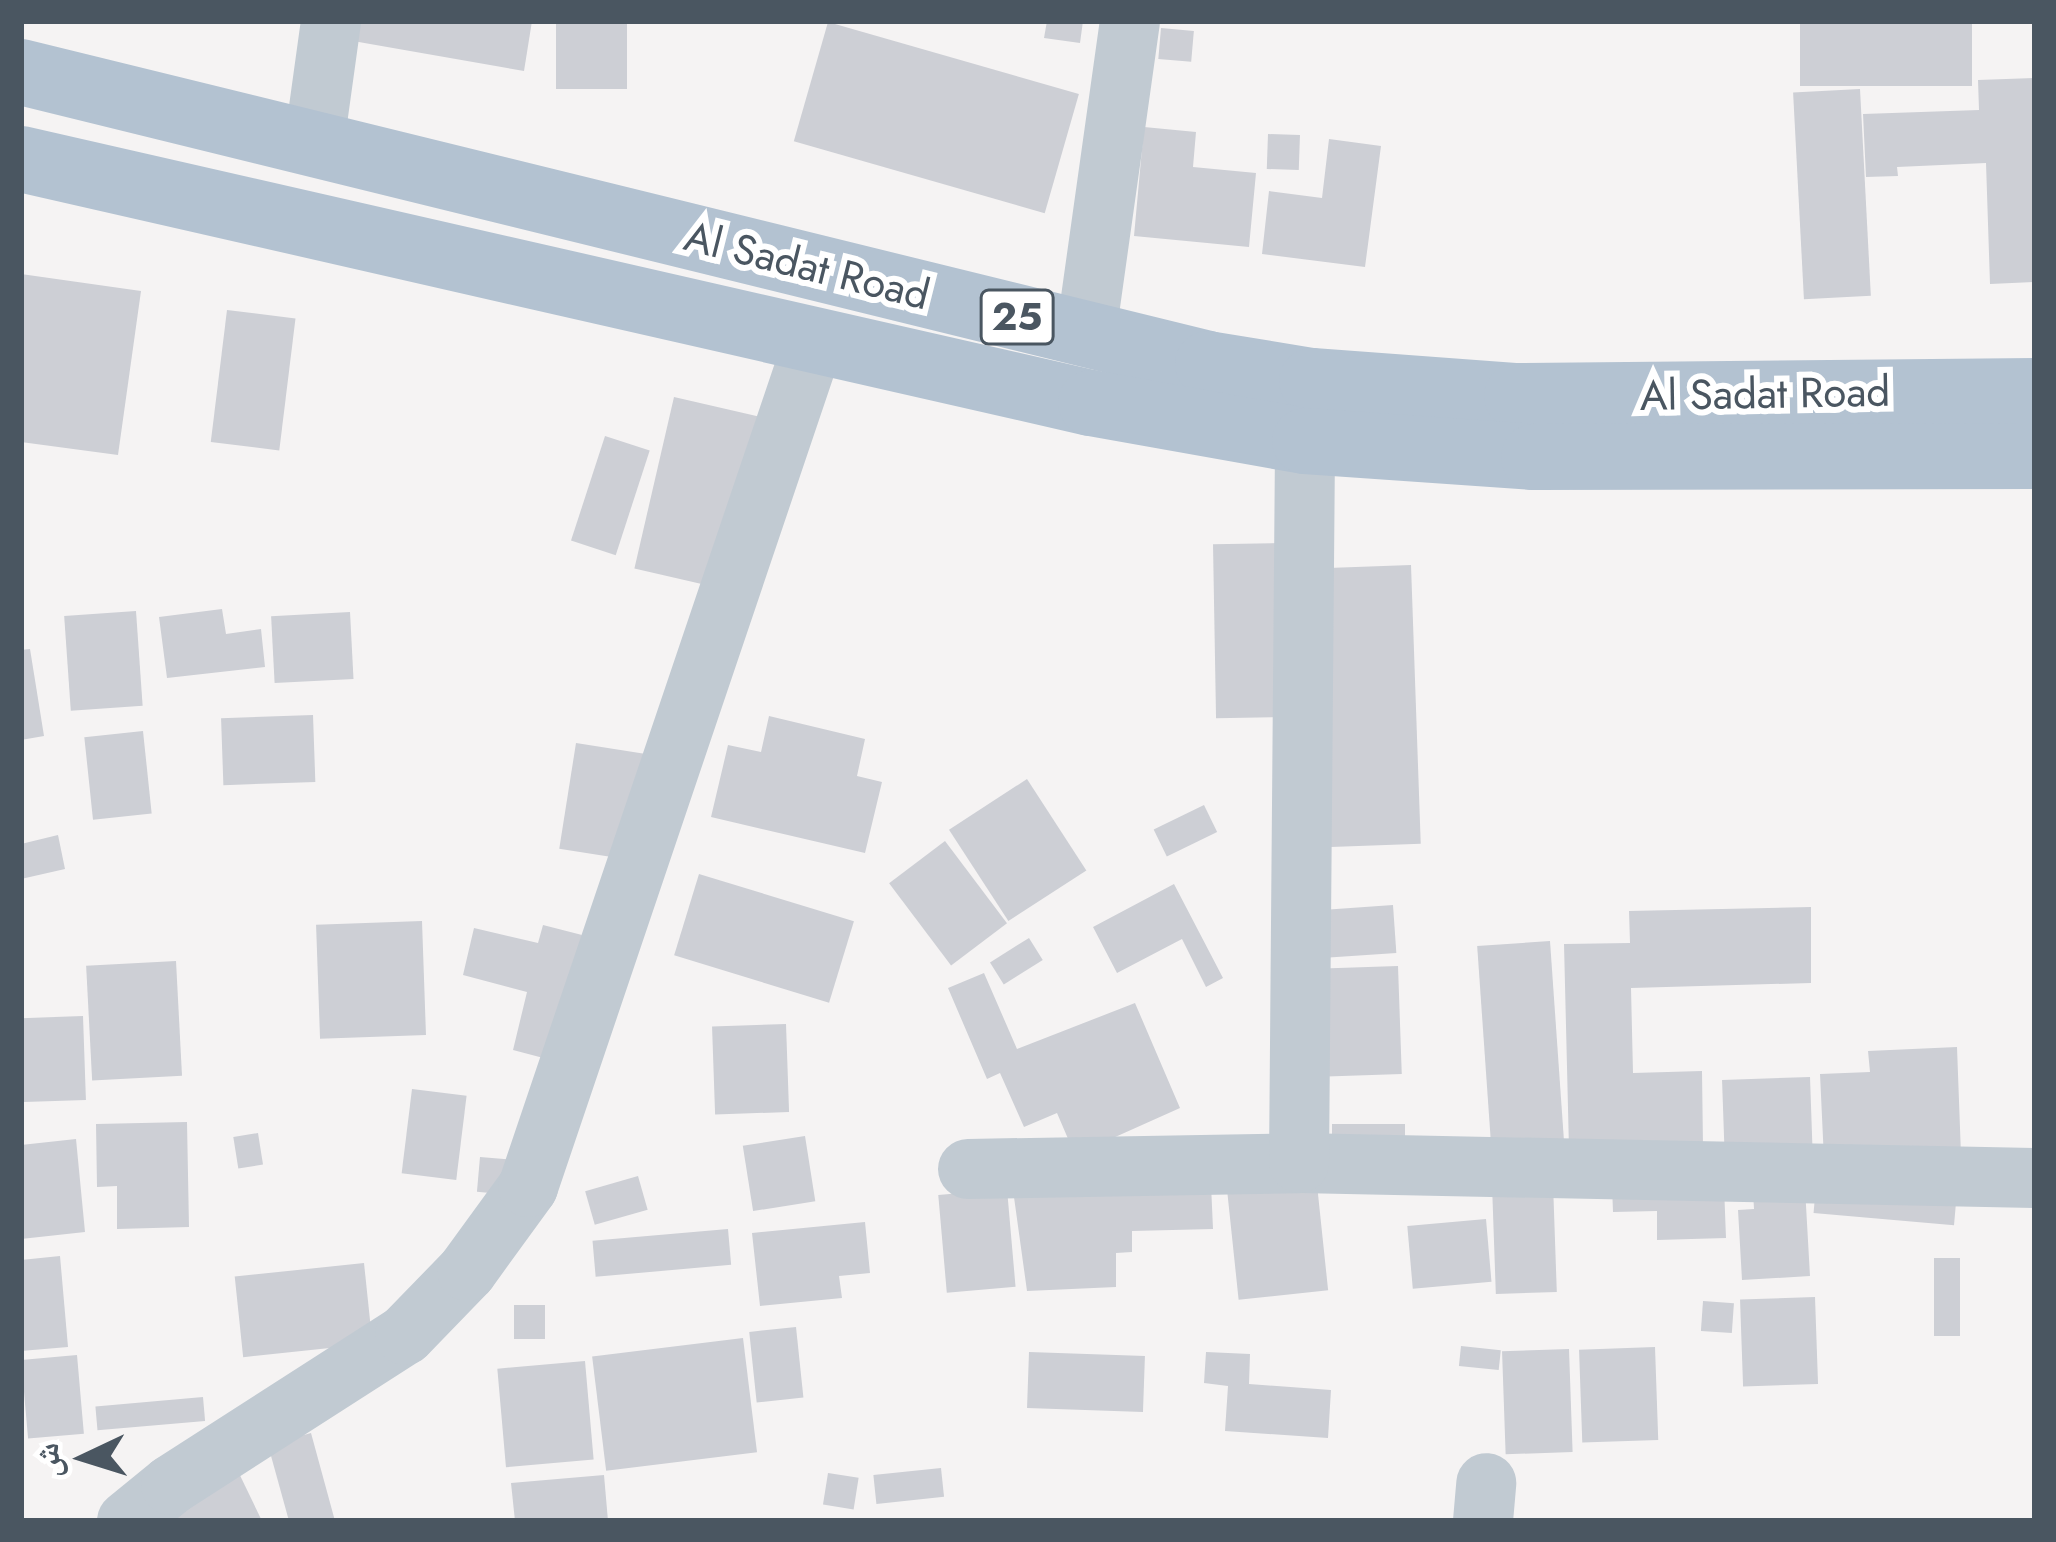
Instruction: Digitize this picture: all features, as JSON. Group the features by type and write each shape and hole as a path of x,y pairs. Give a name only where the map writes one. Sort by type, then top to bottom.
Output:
{"main road":[{"name":"Al Sadat Road","path":"21,72 1208,364 1414,392 2035,391"},
{"name":"Al Sadat Road","path":"21,159 1090,403 1305,441 1534,457 2035,456"}],"street":[{"path":"314,143 331,21"},
{"path":"1086,334 1130,21"},
{"path":"128,1521 171,1484 405,1335 467,1271 528,1187 815,338"},
{"path":"1299,1163 1305,441"},
{"path":"968,1168 1299,1163 2035,1178"}],"building":[{"path":"356,21 532,21 524,71 353,41"},
{"path":"556,21 627,21 627,89 556,89"},
{"path":"1047,21 1083,21 1080,43 1044,38"},
{"path":"1800,21 1972,21 1972,86 1800,86"},
{"path":"828,22 1079,94 1045,213 794,141"},
{"path":"1161,28 1194,31 1191,62 1158,59"},
{"path":"2035,78 2035,282 1990,284 1986,163 1897,167 1898,176 1866,177 1863,114 1979,110 1978,80"},
{"path":"1860,89 1871,296 1804,299 1793,93"},
{"path":"1144,127 1196,132 1193,167 1256,173 1249,247 1134,236"},
{"path":"1268,134 1300,135 1299,170 1267,169"},
{"path":"1329,139 1381,146 1365,267 1262,254 1269,191 1322,198"},
{"path":"21,274 141,291 118,455 21,442"},
{"path":"227,310 295,318 279,450 211,442"},
{"path":"674,397 769,419 730,591 634,568"},
{"path":"605,436 650,451 616,555 571,541"},
{"path":"1284,543 1287,717 1216,718 1213,544"},
{"path":"1411,565 1421,844 1317,847 1307,569"},
{"path":"222,609 226,634 261,629 265,667 167,678 159,617"},
{"path":"136,611 143,706 71,711 64,616"},
{"path":"350,612 354,679 275,683 271,616"},
{"path":"30,649 44,736 21,740 21,650"},
{"path":"313,715 315,782 223,785 221,718"},
{"path":"769,716 865,739 857,776 882,782 865,853 711,817 728,745 761,752"},
{"path":"143,731 152,814 93,820 84,737"},
{"path":"576,743 649,755 632,860 559,849"},
{"path":"1027,779 1086,870 1008,921 949,830"},
{"path":"1204,805 1217,832 1167,857 1154,830"},
{"path":"58,835 65,869 21,879 21,844"},
{"path":"945,841 1007,923 951,965 889,883"},
{"path":"699,874 854,921 829,1003 674,955"},
{"path":"1174,884 1223,978 1206,987 1182,939 1117,973 1093,927"},
{"path":"1393,905 1396,953 1326,958 1322,910"},
{"path":"1811,907 1811,983 1631,988 1633,1073 1702,1071 1703,1147 1569,1149 1564,944 1630,943 1629,911"},
{"path":"422,921 426,1035 320,1039 316,925"},
{"path":"543,925 582,935 551,1060 513,1050 527,992 463,975 474,928 538,943"},
{"path":"1029,938 1043,960 1004,984 990,962"},
{"path":"1550,941 1565,1148 1492,1154 1477,946"},
{"path":"176,961 182,1076 92,1081 86,966"},
{"path":"1398,966 1402,1074 1327,1077 1323,969"},
{"path":"984,973 1017,1049 1135,1003 1180,1108 1075,1155 1057,1113 1024,1127 1000,1073 987,1079 948,988"},
{"path":"83,1016 86,1100 24,1102 21,1018"},
{"path":"786,1024 789,1112 715,1115 712,1027"},
{"path":"1957,1047 1961,1155 1824,1160 1820,1074 1870,1072 1868,1051"},
{"path":"1810,1077 1813,1149 1725,1152 1722,1080"},
{"path":"412,1089 467,1096 456,1180 402,1173"},
{"path":"187,1122 189,1227 117,1229 117,1186 97,1187 96,1124"},
{"path":"1332,1124 1405,1124 1405,1154 1332,1154"},
{"path":"258,1133 263,1165 238,1169 233,1137"},
{"path":"805,1136 815,1201 753,1211 743,1146"},
{"path":"76,1139 85,1232 21,1239 21,1145"},
{"path":"480,1157 512,1160 509,1195 477,1192"},
{"path":"1804,1170 1810,1276 1742,1280 1738,1210 1754,1209 1752,1173"},
{"path":"1316,1175 1328,1290 1239,1300 1226,1184"},
{"path":"638,1176 648,1210 595,1225 585,1191"},
{"path":"1553,1183 1557,1292 1496,1294 1492,1185"},
{"path":"1211,1184 1213,1229 1132,1231 1132,1252 1116,1253 1116,1287 1027,1291 1013,1190"},
{"path":"1816,1185 1956,1197 1954,1225 1814,1213"},
{"path":"1612,1186 1724,1186 1726,1238 1657,1240 1657,1211 1613,1212"},
{"path":"1007,1189 1016,1287 947,1293 938,1195"},
{"path":"1486,1219 1491,1282 1413,1289 1407,1226"},
{"path":"865,1222 870,1273 839,1276 842,1298 760,1306 752,1233"},
{"path":"728,1229 731,1265 596,1277 593,1241"},
{"path":"60,1256 68,1347 21,1351 21,1260"},
{"path":"1934,1258 1960,1258 1960,1336 1934,1336"},
{"path":"364,1263 372,1344 243,1357 235,1277"},
{"path":"1815,1297 1818,1384 1743,1387 1740,1300"},
{"path":"1703,1301 1734,1303 1732,1333 1701,1331"},
{"path":"514,1305 545,1305 545,1339 514,1339"},
{"path":"796,1327 803,1398 757,1403 749,1332"},
{"path":"743,1338 757,1452 606,1471 592,1357"},
{"path":"1461,1346 1501,1350 1499,1370 1459,1366"},
{"path":"1655,1347 1658,1440 1582,1443 1579,1350"},
{"path":"1569,1349 1573,1452 1506,1454 1502,1351"},
{"path":"1029,1352 1145,1356 1143,1412 1027,1408"},
{"path":"1206,1352 1250,1354 1249,1384 1331,1390 1328,1438 1225,1431 1228,1386 1204,1383"},
{"path":"77,1355 84,1434 28,1439 21,1360"},
{"path":"585,1361 594,1460 506,1467 497,1369"},
{"path":"203,1397 205,1421 98,1430 95,1406"},
{"path":"311,1433 335,1521 289,1521 268,1445"},
{"path":"235,1465 262,1521 122,1521"},
{"path":"941,1468 944,1497 876,1504 873,1475"},
{"path":"828,1473 859,1478 854,1509 823,1505"},
{"path":"604,1475 608,1521 515,1521 511,1483"}]}
